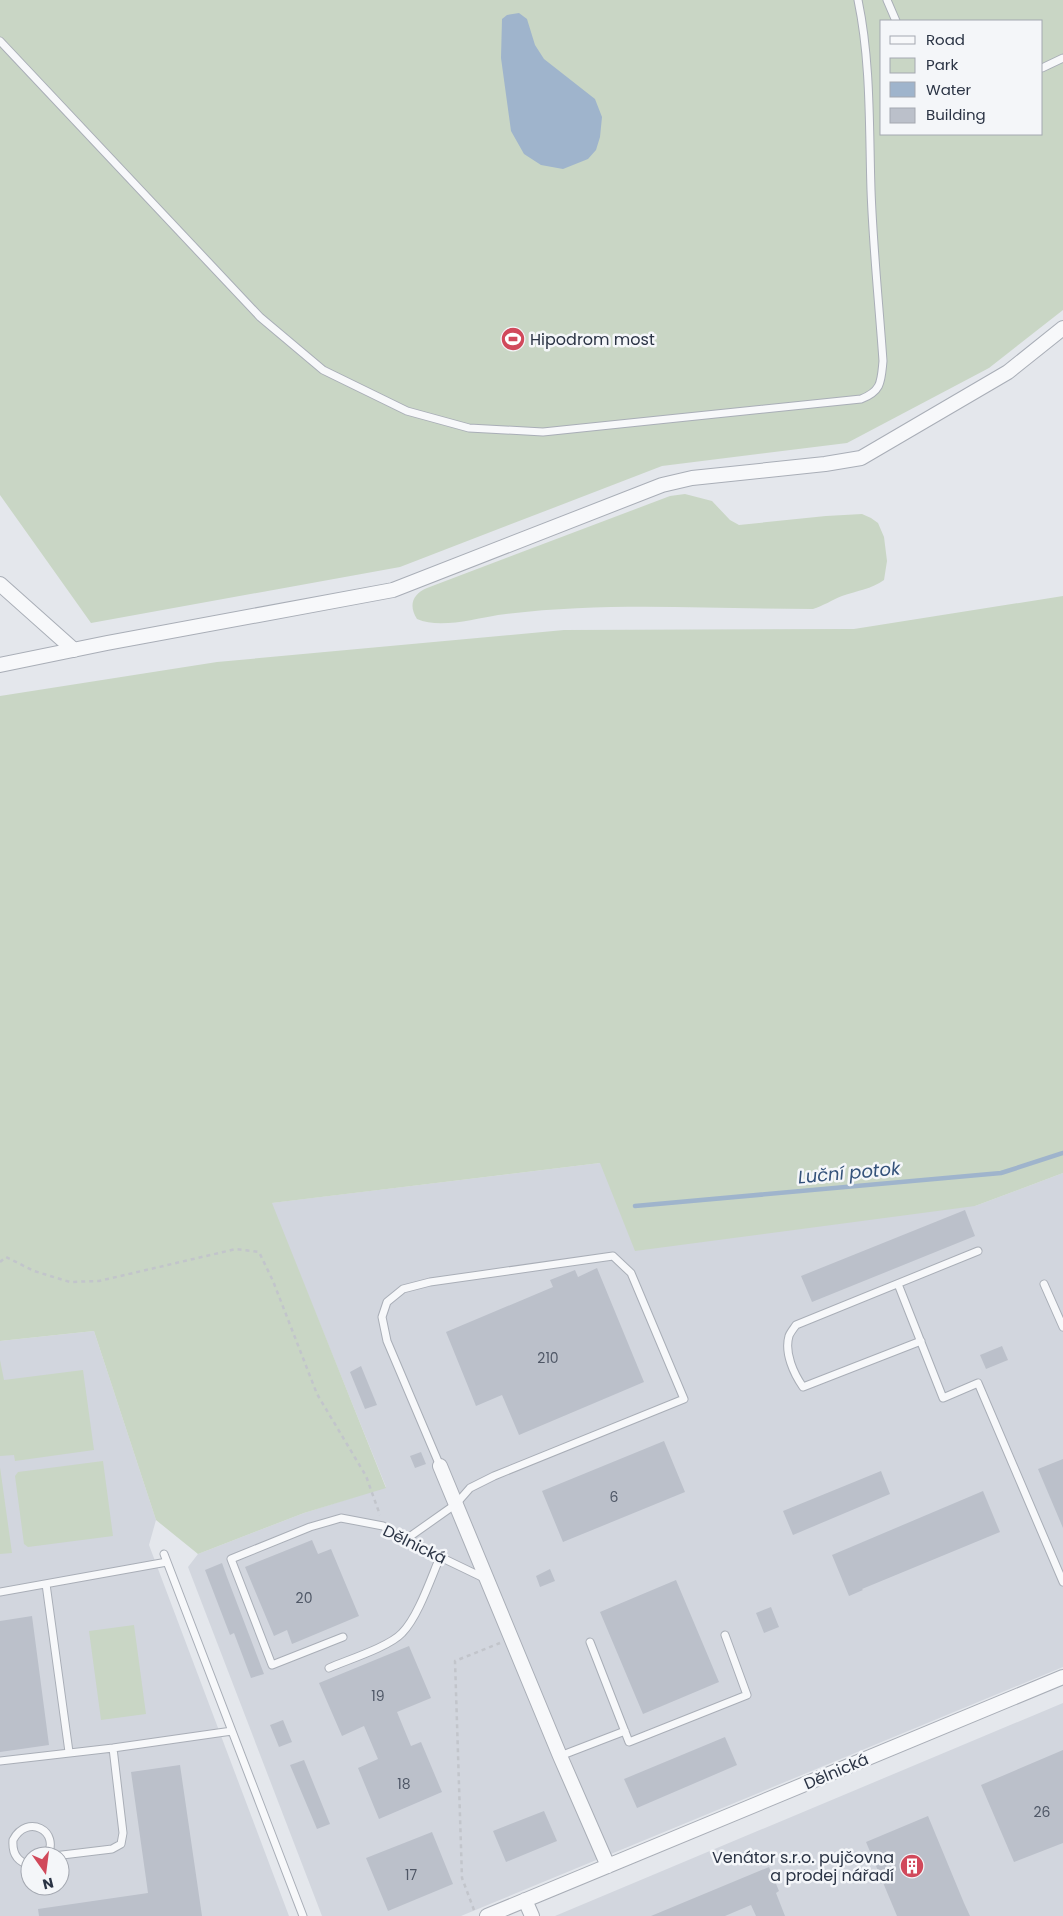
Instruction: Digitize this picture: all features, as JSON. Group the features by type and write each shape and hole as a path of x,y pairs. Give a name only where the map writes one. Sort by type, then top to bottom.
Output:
{"street":[{"path":"0,665 393,590 662,484 692,478 825,464 861,458 1008,372 1063,328"},
{"path":"0,584 74,650"},
{"name":"Dělnická","path":"440,1466 560,1756 608,1866"},
{"name":"Dělnická","path":"487,1916 1063,1677"},
{"path":"526,1900 532,1916"}],"lane":[{"path":"0,40 260,317 324,370 407,411 469,428 543,432 861,399 872,395 881,383 883,361 871,193 867,84 862,20 858,0"},
{"path":"887,0 896,20"},
{"path":"1043,68 1063,58"},
{"path":"921,1341 803,1387 794,1375 789,1357 789,1337 796,1325 978,1251"},
{"path":"405,1540 456,1504 470,1488 494,1476 684,1399 631,1273 613,1256 430,1282 403,1289 387,1302 382,1317 387,1340 440,1466"},
{"path":"898,1284 943,1398 978,1383 1063,1582"},
{"path":"1044,1284 1063,1328"},
{"name":"Dělnická","path":"343,1637 272,1664 231,1559 310,1527 341,1518 383,1526 405,1540 488,1580"},
{"path":"164,1554 303,1916"},
{"path":"329,1668 385,1644 402,1634 420,1604 440,1557"},
{"path":"0,1592 167,1562"},
{"path":"46,1584 69,1752"},
{"path":"590,1642 629,1742 747,1695 725,1635"},
{"path":"0,1761 113,1748 232,1731"},
{"path":"560,1756 625,1731"},
{"path":"70,1854 112,1849 121,1844 123,1833 113,1748"},
{"path":"20,1860 14,1853 13,1840 20,1830 32,1826 43,1830 47,1834 51,1846"}],"path":[{"path":"0,1262 6,1257 34,1271 70,1282 80,1282 100,1281 236,1249 259,1252 273,1281 317,1394 366,1476 383,1526"},
{"path":"476,1916 462,1878 455,1661 512,1638"}],"shaded area":[{"path":"600,1163 975,1206 1063,1173 1063,1667 461,1916 322,1916 188,1567 198,1554 304,1513 386,1487 271,1203"},
{"path":"94,1331 156,1520 149,1545 289,1916 0,1916 0,1341"},
{"path":"1063,1703 1063,1916 555,1916"}],"green space":[{"name":"Hipodrom most","path":"0,0 1063,0 1063,310 989,368 847,443 662,466 400,567 91,623 0,495"},
{"path":"685,494 712,501 730,520 739,525 862,514 878,523 884,537 887,561 884,580 874,586 842,596 813,609 577,608 498,615 446,623 426,622 417,619 414,614 413,600 422,590 670,496"},
{"path":"1063,596 1063,1173 975,1206 635,1251 600,1163 272,1203 386,1488 304,1513 198,1554 156,1520 94,1331 0,1341 0,696 217,662 564,630 854,629"},
{"path":"0,1360 4,1380 83,1370 94,1450 15,1461 14,1455 0,1456"},
{"path":"103,1461 113,1536 28,1547 24,1544 15,1476 18,1472"},
{"path":"0,1467 12,1553 0,1554"},
{"path":"134,1625 146,1714 101,1720 89,1631"}],"water":[{"path":"519,13 527,19 535,45 544,59 595,99 602,117 600,137 596,150 588,159 563,169 541,165 524,154 511,131 501,58 502,19 507,15"}],"building":[{"path":"965,1210 975,1236 812,1302 801,1276"},
{"path":"597,1268 644,1382 519,1435 502,1395 476,1406 446,1332 553,1287 550,1280 575,1270 578,1277"},
{"path":"1002,1346 1008,1360 986,1369 980,1355"},
{"path":"361,1366 377,1405 365,1409 350,1372"},
{"path":"664,1441 685,1492 563,1542 542,1491"},
{"path":"421,1452 426,1464 415,1468 410,1456"},
{"path":"1063,1459 1063,1528 1038,1469"},
{"path":"881,1471 890,1494 793,1535 783,1511"},
{"path":"983,1491 1000,1532 849,1596 832,1555"},
{"path":"312,1540 318,1554 331,1549 359,1616 292,1644 287,1630 274,1636 245,1567"},
{"path":"222,1563 264,1674 251,1678 234,1633 230,1635 205,1570"},
{"path":"550,1569 555,1581 540,1587 536,1576"},
{"path":"676,1580 719,1682 643,1714 600,1612"},
{"path":"771,1607 779,1627 764,1633 756,1613"},
{"path":"32,1616 49,1745 0,1752 0,1621"},
{"path":"409,1646 431,1698 397,1712 411,1746 421,1742 442,1792 379,1819 358,1768 378,1759 364,1726 342,1736 319,1683"},
{"path":"283,1720 292,1742 279,1747 270,1725"},
{"path":"725,1737 737,1765 637,1808 624,1779"},
{"path":"1063,1750 1063,1843 1014,1862 981,1785"},
{"path":"304,1760 330,1824 317,1829 290,1765"},
{"path":"180,1765 202,1916 39,1916 38,1909 148,1893 131,1772"},
{"path":"544,1811 557,1841 506,1862 493,1831"},
{"name":"Venátor s.r.o. pujčovna a prodej nářadí","path":"928,1816 970,1916 897,1916 866,1842"},
{"path":"432,1832 453,1884 388,1911 366,1858"},
{"path":"769,1867 779,1891 776,1893 785,1916 756,1916 751,1905 725,1916 651,1916"}],"waterway":[{"name":"Luční potok","path":"635,1206 1001,1173 1063,1153"}],"place":[{"name":"Hipodrom most","path":"513,339"},
{"name":"Venátor s.r.o. pujčovna a prodej nářadí","path":"912,1866"}]}
